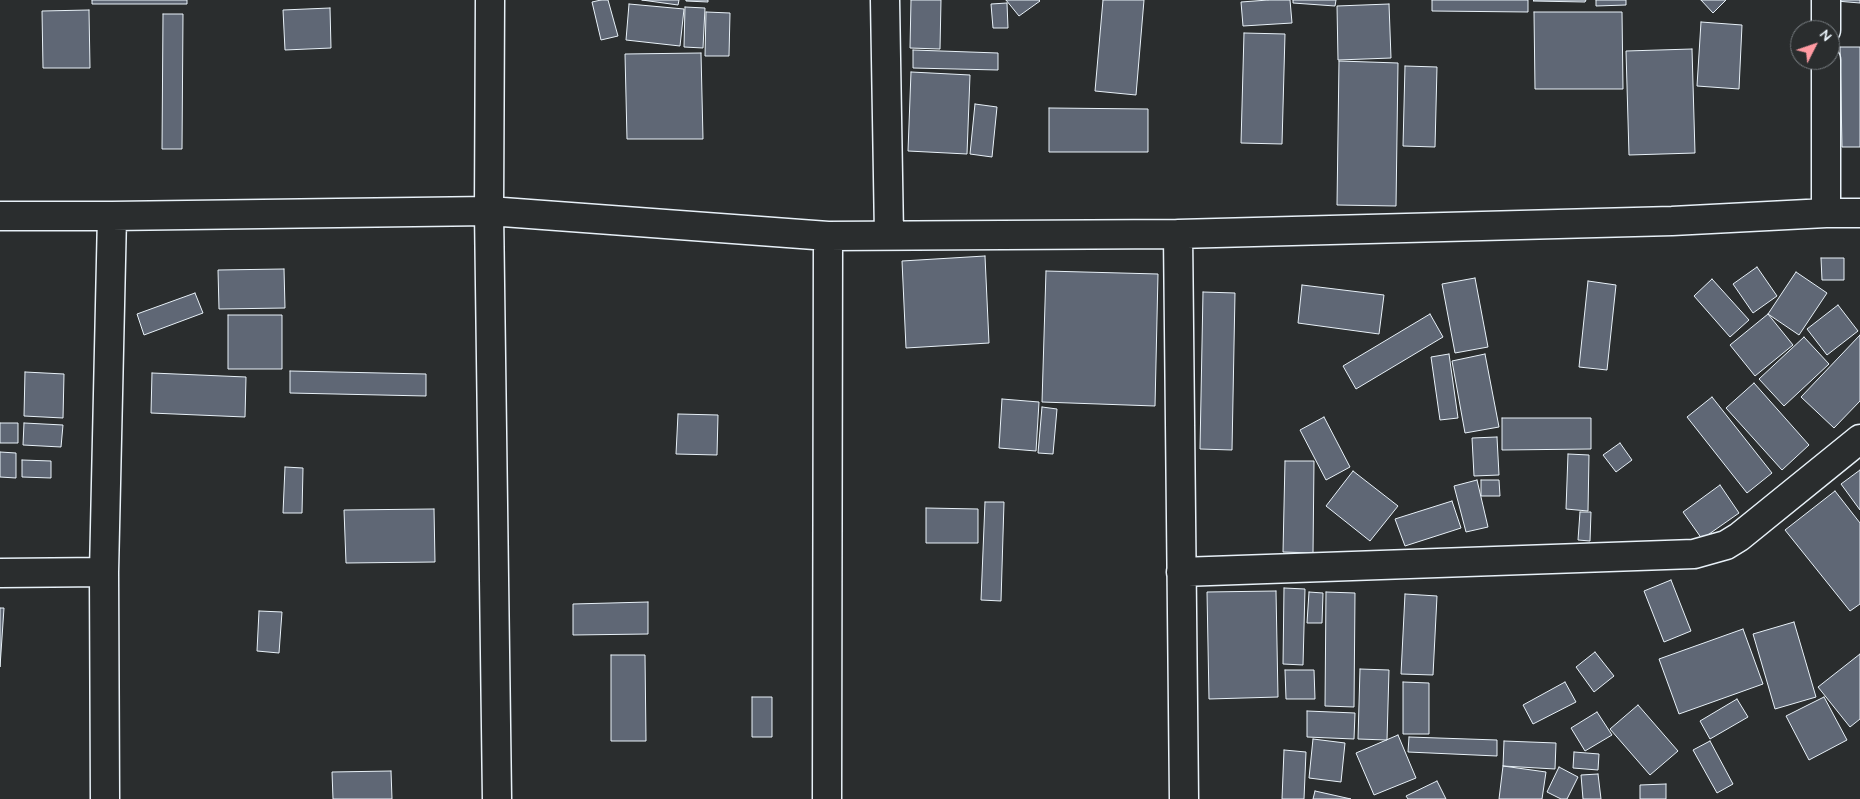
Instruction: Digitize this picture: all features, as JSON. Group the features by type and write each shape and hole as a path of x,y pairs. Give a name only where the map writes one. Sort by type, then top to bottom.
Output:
{"street":[{"path":"490,0 489,211 497,799"},
{"path":"885,0 889,235"},
{"path":"1826,0 1826,20"},
{"path":"1826,70 1826,213"},
{"path":"0,216 489,211 828,236 1178,234 1672,221 1860,213"},
{"path":"106,799 104,572 112,216"},
{"path":"1178,234 1184,799"},
{"path":"827,799 828,236"},
{"path":"1181,572 1694,554 1726,545 1738,537 1860,439"},
{"path":"0,573 104,572"}],"building":[{"path":"92,0 187,0 187,4 92,4"},
{"path":"608,0 618,36 601,40 592,2"},
{"path":"642,0 679,0 678,5"},
{"path":"708,0 708,2 686,1"},
{"path":"911,0 941,0 940,49 910,48"},
{"path":"1006,0 1039,0 1040,1 1019,16"},
{"path":"1103,0 1144,0 1136,95 1095,91"},
{"path":"1290,0 1292,23 1243,26 1241,2"},
{"path":"1293,0 1336,0 1335,6 1293,3"},
{"path":"1432,0 1528,0 1528,12 1432,11"},
{"path":"1534,0 1586,0 1585,2"},
{"path":"1596,0 1626,0 1626,5 1596,6"},
{"path":"1701,0 1726,0 1713,13"},
{"path":"1860,0 1860,3 1836,1"},
{"path":"1007,3 1008,28 993,28 991,4"},
{"path":"629,4 684,9 680,46 626,40"},
{"path":"1389,4 1391,58 1338,60 1337,6"},
{"path":"685,7 705,8 703,48 684,47"},
{"path":"330,8 331,48 285,50 283,10"},
{"path":"89,10 90,68 43,68 42,11"},
{"path":"706,12 730,13 729,56 705,56"},
{"path":"1534,12 1622,12 1623,89 1535,89"},
{"path":"163,14 183,14 182,149 162,149"},
{"path":"1701,22 1742,25 1739,89 1697,86"},
{"path":"1244,33 1285,34 1282,144 1241,143"},
{"path":"1840,47 1860,47 1860,147 1842,147"},
{"path":"1692,49 1695,153 1629,155 1626,51"},
{"path":"913,50 998,53 998,70 913,68"},
{"path":"701,53 703,139 627,139 625,54"},
{"path":"1339,61 1398,63 1396,206 1337,205"},
{"path":"1405,66 1437,67 1435,147 1403,146"},
{"path":"911,72 970,75 967,154 908,151"},
{"path":"975,104 997,107 992,157 970,154"},
{"path":"1049,108 1148,109 1148,152 1049,152"},
{"path":"985,256 989,343 906,348 902,261"},
{"path":"1821,258 1844,258 1844,280 1822,280"},
{"path":"1757,267 1777,296 1753,313 1733,284"},
{"path":"284,269 285,308 219,309 218,270"},
{"path":"1046,271 1158,274 1155,406 1042,402"},
{"path":"1796,272 1827,293 1799,335 1768,314"},
{"path":"1475,278 1488,347 1455,353 1442,284"},
{"path":"1712,279 1749,320 1730,337 1694,296"},
{"path":"1588,281 1616,285 1607,370 1579,367"},
{"path":"1302,285 1384,295 1379,334 1298,323"},
{"path":"1203,292 1235,293 1232,450 1200,449"},
{"path":"195,293 203,313 144,335 137,314"},
{"path":"1838,305 1858,331 1827,355 1807,329"},
{"path":"1430,314 1443,337 1356,389 1343,366"},
{"path":"1768,314 1793,345 1755,376 1730,345"},
{"path":"228,315 282,315 282,369 228,369"},
{"path":"1860,335 1860,401 1834,428 1801,397"},
{"path":"1804,337 1829,364 1784,406 1759,379"},
{"path":"1449,354 1458,418 1440,420 1431,357"},
{"path":"1485,354 1499,427 1465,433 1452,361"},
{"path":"290,371 426,374 426,396 290,393"},
{"path":"25,372 64,374 63,418 24,416"},
{"path":"152,373 246,377 245,417 151,413"},
{"path":"1754,383 1809,445 1782,470 1726,408"},
{"path":"1712,397 1772,473 1747,493 1687,417"},
{"path":"1002,399 1039,402 1036,451 999,448"},
{"path":"1042,407 1057,409 1053,454 1038,453"},
{"path":"678,414 718,415 717,455 676,454"},
{"path":"1324,417 1350,467 1326,480 1300,430"},
{"path":"1502,418 1591,418 1591,449 1502,450"},
{"path":"0,423 18,423 18,443 0,443"},
{"path":"24,423 63,425 61,447 23,445"},
{"path":"1497,437 1499,475 1474,476 1472,438"},
{"path":"1620,443 1632,460 1616,472 1603,455"},
{"path":"0,452 16,453 16,478 0,477"},
{"path":"1568,454 1589,455 1588,511 1566,509"},
{"path":"22,460 51,461 51,478 22,477"},
{"path":"1285,461 1314,461 1313,553 1283,552"},
{"path":"285,467 303,468 302,513 283,513"},
{"path":"1860,470 1860,510 1841,484"},
{"path":"1353,471 1398,506 1370,541 1326,506"},
{"path":"1477,480 1488,527 1466,532 1454,486"},
{"path":"1481,480 1499,480 1500,496 1481,496"},
{"path":"1720,485 1739,513 1702,539 1683,512"},
{"path":"1835,491 1860,523 1860,604 1850,611 1785,530"},
{"path":"1452,501 1461,528 1405,546 1395,519"},
{"path":"985,502 1004,502 1001,601 981,600"},
{"path":"926,508 978,509 978,543 926,543"},
{"path":"434,509 435,562 346,563 344,510"},
{"path":"1580,512 1591,512 1590,541 1578,540"},
{"path":"1671,580 1691,631 1664,642 1644,591"},
{"path":"1284,588 1305,589 1303,665 1283,664"},
{"path":"1276,591 1278,697 1209,699 1207,592"},
{"path":"1309,592 1323,593 1322,623 1307,623"},
{"path":"1326,592 1355,593 1354,707 1325,706"},
{"path":"1405,594 1437,596 1433,675 1401,674"},
{"path":"648,602 648,634 573,635 573,604"},
{"path":"0,608 4,608 0,667"},
{"path":"259,611 282,612 279,653 257,651"},
{"path":"1794,622 1816,697 1775,709 1753,634"},
{"path":"1743,629 1763,684 1679,714 1659,659"},
{"path":"1595,652 1614,676 1594,692 1576,667"},
{"path":"1860,654 1860,719 1850,727 1818,687"},
{"path":"611,655 645,655 646,741 611,741"},
{"path":"1360,669 1389,670 1387,740 1358,739"},
{"path":"1285,670 1314,670 1315,699 1286,699"},
{"path":"1403,682 1429,683 1429,734 1403,734"},
{"path":"1565,682 1576,702 1533,724 1523,705"},
{"path":"752,697 772,697 772,737 752,737"},
{"path":"1824,697 1847,740 1809,760 1786,716"},
{"path":"1737,699 1748,717 1710,739 1700,721"},
{"path":"1638,705 1678,751 1650,775 1610,729"},
{"path":"1307,711 1355,713 1354,739 1307,737"},
{"path":"1597,712 1612,735 1585,751 1571,728"},
{"path":"1398,735 1416,778 1374,795 1356,753"},
{"path":"1409,737 1497,740 1497,756 1408,752"},
{"path":"1313,739 1345,743 1341,782 1309,778"},
{"path":"1504,741 1556,743 1555,769 1503,766"},
{"path":"1710,741 1733,784 1717,793 1693,750"},
{"path":"1284,750 1306,752 1304,799 1282,799"},
{"path":"1574,752 1599,754 1598,770 1573,768"},
{"path":"1503,766 1546,772 1542,799 1499,799"},
{"path":"1559,767 1578,777 1567,799 1561,799 1547,792"},
{"path":"391,771 392,799 333,799 332,772"},
{"path":"1598,774 1601,799 1583,799 1581,775"},
{"path":"1437,781 1446,799 1408,799 1406,796"},
{"path":"1666,784 1666,799 1640,799 1640,785"},
{"path":"1315,791 1351,799 1313,799"}]}
